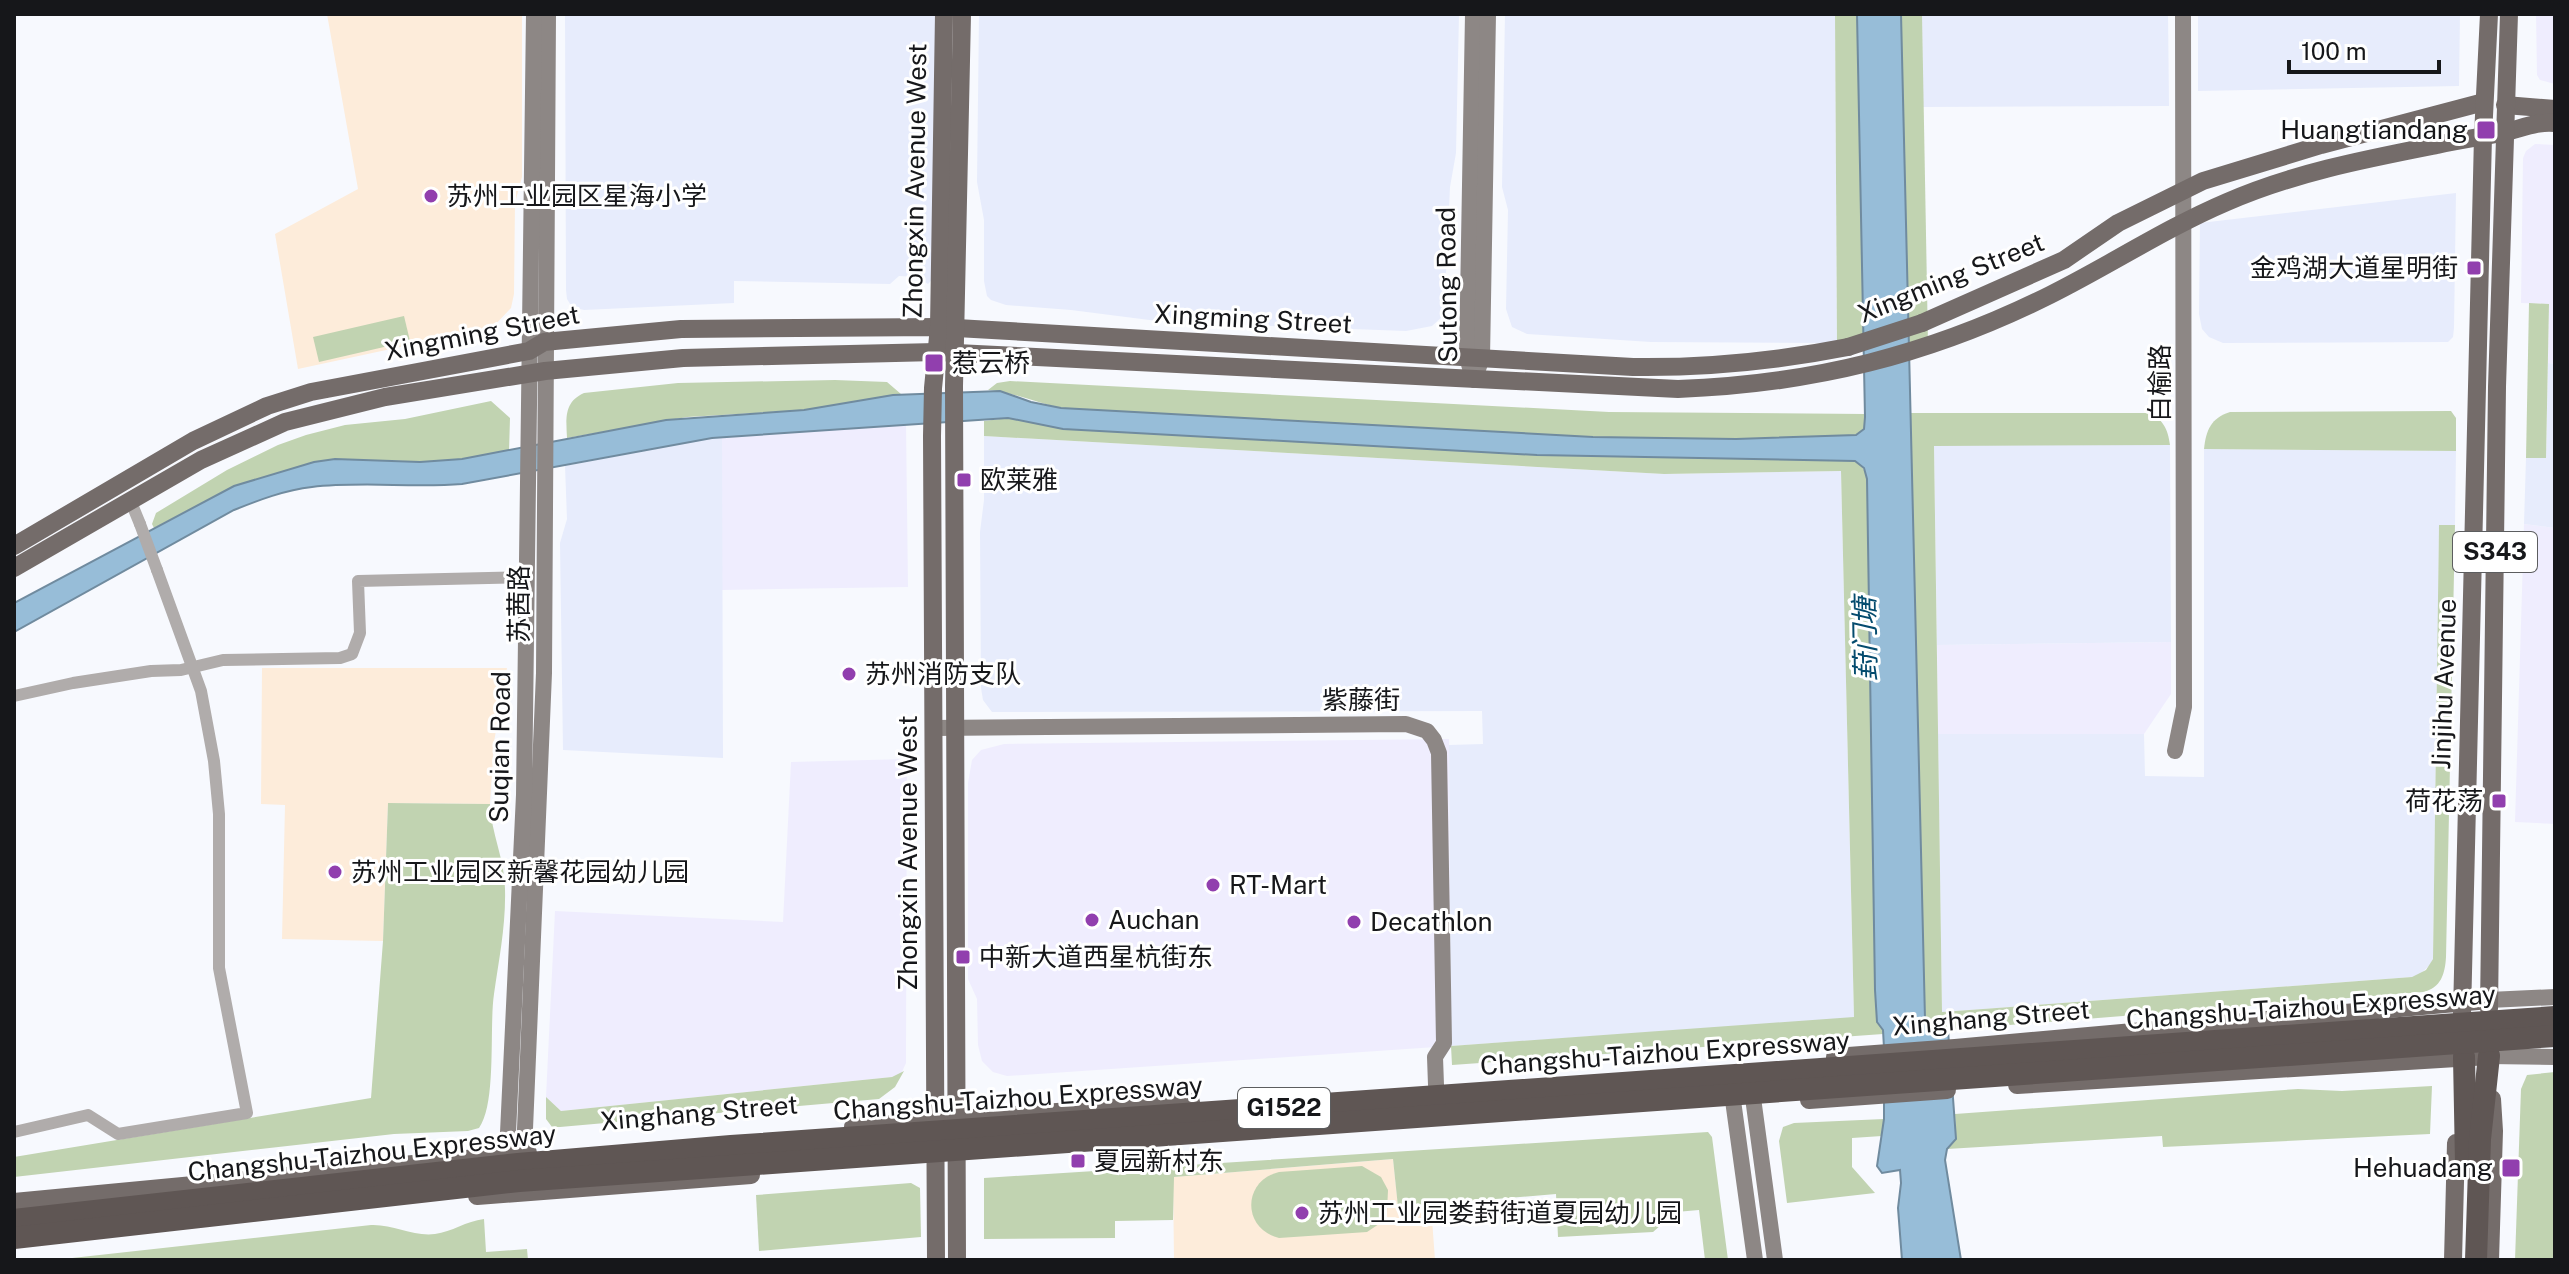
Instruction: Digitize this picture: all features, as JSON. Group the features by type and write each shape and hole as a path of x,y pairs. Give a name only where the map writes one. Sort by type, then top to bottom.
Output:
{"highway":[{"name":"Changshu-Taizhou Expressway","path":"14,1220 518,1164 701,1149 2555,1017"},
{"name":"Changshu-Taizhou Expressway","path":"14,1238 519,1181 2555,1036"},
{"path":"2465,1260 2471,1230 2489,1056"},
{"path":"2464,1057 2471,1230 2476,1260"}],"main road":[{"path":"534,14 537,372"},
{"path":"537,347 548,14"},
{"name":"Zhongxin Avenue West","path":"944,14 947,328"},
{"name":"Zhongxin Avenue West","path":"936,1260 933,388 945,352 947,328 962,14"},
{"name":"Sutong Road","path":"1473,14 1475,357"},
{"name":"Sutong Road","path":"1474,380 1488,14"},
{"name":"白榆路","path":"2175,751 2184,707 2183,14"},
{"name":"Jinjihu Avenue","path":"2453,1260 2457,1136 2464,1057 2462,1002 2483,136 2489,14"},
{"name":"Jinjihu Avenue","path":"2490,1260 2494,1131 2489,1000 2497,387 2509,14"},
{"path":"2484,102 2555,109"},
{"name":"Xingming Street","path":"14,546 193,441 258,410 311,392 537,347 681,329 947,328 1689,367 1738,364 1848,347 1922,323 2064,260 2118,223 2203,181 2321,145 2484,102"},
{"name":"Xingming Street","path":"14,568 230,445 285,422 385,397 537,372 683,358 945,352 1678,389 1736,387 1829,374 1939,343 2049,296 2227,201 2284,181 2366,159 2504,132 2542,121 2555,123"},
{"name":"Zhongxin Avenue West","path":"945,352 954,386 957,1260"},
{"name":"苏茜路","path":"513,1193 544,673 537,484 537,372"},
{"name":"Suqian Road","path":"516,1154 527,577 537,484"},
{"name":"紫藤街","path":"934,728 1406,724 1427,731 1439,753 1441,816 1444,1043 1435,1057 1436,1085"},
{"path":"2489,1000 2555,997"},
{"name":"Xinghang Street","path":"14,1202 516,1154 936,1120 1955,1048 2489,1000"},
{"path":"14,1238 513,1193 956,1159 1961,1089 2464,1057 2555,1057"},
{"path":"1748,1063 1775,1260"},
{"path":"1728,1065 1755,1260"},
{"path":"936,1161 956,1140 1084,1131 1116,1108"},
{"path":"751,1175 772,1153 936,1142 956,1119"}],"street":[{"path":"14,1132 88,1115 118,1134 247,1113 219,968 219,814 214,761 201,691 131,502"},
{"path":"14,696 73,683 192,668 223,660 340,658 352,654 360,633 358,581 527,577"}],"shaded area":[{"name":"苏州工业园区星海小学","path":"327,14 522,14 522,177 515,203 514,294 511,308 493,327 298,369 275,234 358,189"},
{"path":"565,14 940,14 938,273 928,284 917,277 899,276 890,284 734,281 734,303 584,310 572,307 566,290"},
{"path":"979,14 1459,14 1456,153 1450,187 1444,315 1432,326 1406,331 1165,322 1006,305 991,300 984,281 984,220 977,182"},
{"path":"1505,14 1835,14 1837,343 1651,342 1527,334 1512,327 1506,309 1508,210 1502,187"},
{"path":"1922,14 2168,14 2169,106 1923,107"},
{"path":"2198,14 2460,14 2459,86 2198,91"},
{"path":"2536,14 2555,14 2555,84 2540,80 2537,75"},
{"path":"2535,144 2555,145 2555,364 2548,363 2549,304 2521,303 2523,158"},
{"path":"2456,193 2454,328 2453,337 2448,342 2223,343 2209,337 2202,329 2199,314 2200,223"},
{"path":"2548,363 2555,364 2555,528 2524,524 2526,458 2546,458"},
{"path":"906,424 908,587 722,590 722,438"},
{"path":"984,436 1664,474 1841,471 1854,1018 1451,1046 1449,745 1483,744 1482,711 992,712 983,700 981,688 980,532 984,500"},
{"path":"722,438 723,758 563,750 560,543 567,519 565,466"},
{"path":"1934,445 2170,445 2171,642 1937,645"},
{"path":"2204,449 2456,451 2455,525 2439,526 2433,959 2419,975 2412,977 1942,1012 1938,734 2144,734 2145,776 2204,777"},
{"path":"2524,524 2555,528 2555,824 2515,822"},
{"path":"2171,642 2171,694 2144,734 1938,734 1937,645"},
{"name":"苏州工业园区新馨花园幼儿园","path":"262,668 507,668 494,742 490,804 388,803 383,941 282,939 285,805 261,804"},
{"path":"1449,739 1451,1046 1007,1076 993,1072 982,1061 978,1045 977,999 968,979 968,783 972,760 981,750 1004,744"},
{"path":"907,759 906,1063 901,1074 561,1111 546,1097 555,911 783,922 791,762"},
{"name":"苏州工业园娄葑街道夏园幼儿园","path":"1393,1159 1398,1206 1431,1205 1435,1260 1174,1260 1173,1177"}],"green space":[{"path":"1835,14 1857,14 1864,343 1837,343"},
{"path":"1901,14 1922,14 1928,344 1909,345"},
{"path":"2529,303 2549,304 2546,458 2526,458"},
{"path":"404,316 410,341 319,362 313,337"},
{"path":"1010,381 1609,412 1865,414 1864,429 1859,434 1849,436 1736,439 1593,437 1061,408 988,390 997,383"},
{"path":"887,382 901,394 804,410 687,417 567,438 570,406 584,393 678,383"},
{"path":"491,401 510,418 509,452 441,462 335,459 314,462 234,486 154,528 152,524 156,513 227,470 278,445 345,425 405,419"},
{"path":"2451,411 2456,418 2456,451 2204,449 2211,426 2230,412"},
{"path":"1910,413 2147,413 2164,425 2170,445 1934,446 1942,1012 2412,977 2426,970 2433,959 2439,525 2455,525 2446,957 2438,984 2423,992 1948,1030 1928,1027 1925,1019"},
{"path":"1008,418 1063,429 1537,455 1849,460 1859,464 1867,479 1875,990 1877,1021 1882,1025 1883,1034 1452,1065 1451,1046 1854,1017 1841,471 1664,474 984,436 984,421"},
{"path":"388,803 490,804 503,868 505,902 493,1008 488,1101 479,1128 394,1134 14,1177 14,1157 371,1098 383,941"},
{"path":"904,1071 895,1087 879,1099 560,1127 552,1127 546,1119 546,1097 561,1111 892,1077"},
{"path":"2555,1072 2555,1260 2515,1260 2521,1089 2527,1075"},
{"path":"2432,1086 2430,1134 2163,1147 2162,1136 1947,1149 1956,1139 1955,1114 2298,1089 2342,1091"},
{"path":"1884,1119 1882,1136 1852,1138 1852,1167 1875,1193 1787,1203 1779,1141 1783,1127 1794,1123"},
{"path":"1708,1132 1712,1137 1728,1260 1705,1260 1699,1210 1676,1212 1653,1232 1558,1237 1556,1194 1398,1207 1393,1159 1174,1177 1173,1220 1115,1221 1115,1238 984,1239 984,1178"},
{"path":"1362,1166 1381,1177 1388,1190 1387,1212 1379,1224 1367,1232 1279,1238 1267,1233 1253,1216 1253,1194 1267,1177 1279,1172"},
{"path":"911,1183 920,1188 921,1237 759,1251 756,1195"},
{"path":"484,1219 486,1252 527,1249 528,1260 54,1260 371,1225 435,1234"}],"water":[{"path":"1857,14 1901,14 1925,1019 1930,1029 1948,1030 1956,1139 1947,1149 1945,1160 1961,1260 1902,1260 1898,1208 1900,1170 1882,1173 1877,1166 1884,1119 1884,1048 1883,1030 1877,1022 1875,990 1867,479 1864,468 1855,461 1537,455 1063,429 1008,418 712,438 462,484 331,485 282,493 234,510 14,632 14,603 234,486 314,462 335,459 420,462 462,459 666,420 804,410 893,395 1000,391 1061,408 1593,437 1736,439 1856,435 1864,429 1865,417"}],"place":[{"name":"Huangtiandang","path":"2486,130"},
{"name":"苏州工业园区星海小学","path":"431,196"},
{"name":"金鸡湖大道星明街","path":"2474,268"},
{"name":"惹云桥","path":"934,363"},
{"name":"欧莱雅","path":"964,480"},
{"name":"苏州消防支队","path":"849,674"},
{"name":"荷花荡","path":"2499,801"},
{"name":"苏州工业园区新馨花园幼儿园","path":"335,872"},
{"name":"RT-Mart","path":"1213,885"},
{"name":"Auchan","path":"1092,920"},
{"name":"Decathlon","path":"1354,922"},
{"name":"中新大道西星杭街东","path":"963,957"},
{"name":"夏园新村东","path":"1078,1161"},
{"name":"Hehuadang","path":"2511,1168"},
{"name":"苏州工业园娄葑街道夏园幼儿园","path":"1302,1213"}],"water label":[{"name":"葑门塘","path":"1865,639"}]}
